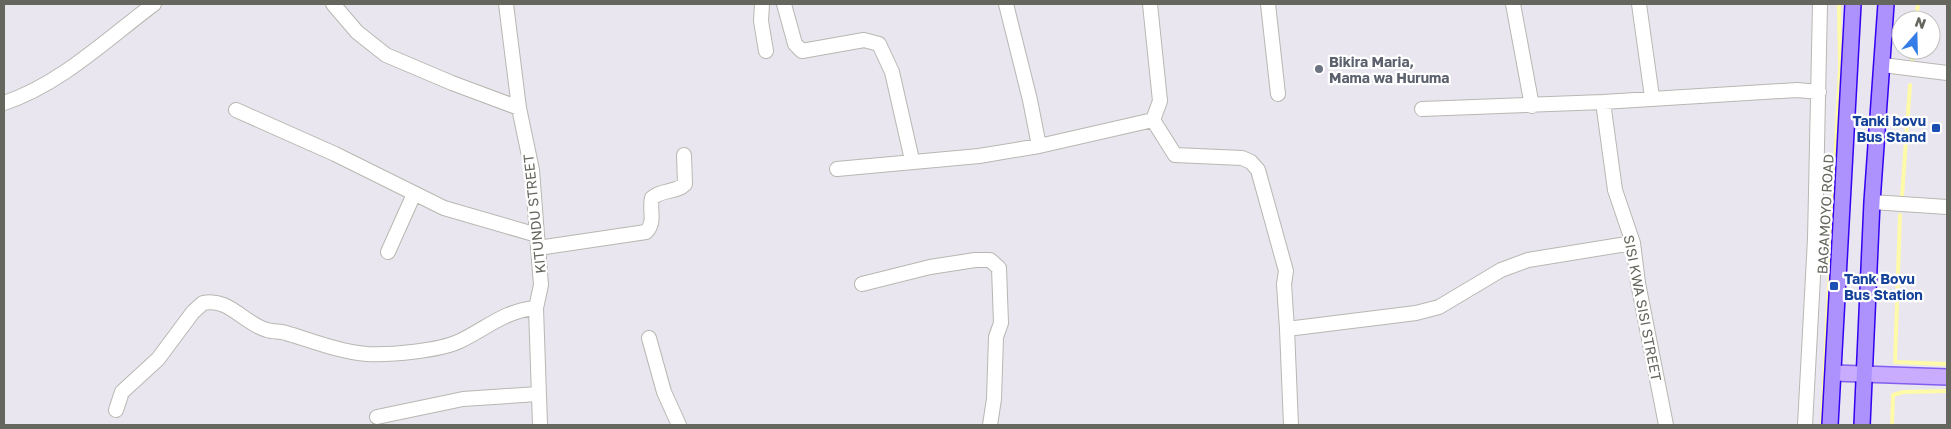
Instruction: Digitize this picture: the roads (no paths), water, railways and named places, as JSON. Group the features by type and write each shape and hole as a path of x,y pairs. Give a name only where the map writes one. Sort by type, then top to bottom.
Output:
{"highway":[{"name":"BAGAMOYO ROAD","path":"1830,425 1853,4"},
{"path":"1862,425 1872,202 1886,4"}],"main road":[{"path":"1834,374 1947,377"}],"street":[{"path":"4,103 28,95 96,50 153,4"},
{"path":"333,4 357,32 386,55 452,83 519,108"},
{"name":"KITUNDU STREET","path":"506,4 519,108 532,170 541,285 536,308 540,425"},
{"path":"762,4 761,21 766,50"},
{"path":"784,4 795,44 802,51 864,40 879,44 892,72 912,160"},
{"path":"1006,4 1030,100 1039,146"},
{"path":"1150,4 1160,101 1153,120"},
{"path":"1268,4 1278,94"},
{"path":"1513,4 1532,106"},
{"path":"1639,4 1652,97"},
{"path":"1805,425 1815,239 1820,4"},
{"path":"1883,65 1947,73"},
{"path":"1422,109 1532,106 1652,97 1797,90 1819,92"},
{"name":"SISI KWA SISI STREET","path":"1603,102 1615,190 1633,243 1638,283 1666,425"},
{"path":"236,110 335,154 414,194 537,241 646,232 651,228 652,198 657,193 680,188 685,184 684,154"},
{"path":"837,168 912,160 978,156 1039,146 1153,120"},
{"path":"1153,120 1175,154 1242,158 1250,162 1258,170 1286,271 1284,284 1291,425"},
{"path":"388,252 414,194"},
{"path":"1872,202 1947,207"},
{"path":"1287,329 1416,313 1439,307 1501,270 1528,260 1633,243"},
{"path":"862,284 930,267 987,259 996,263 999,268 1001,323 996,337 994,399 990,425"},
{"path":"116,410 122,392 158,359 193,312 203,303 225,304 240,316 268,330 367,354 399,354 446,346 466,338 506,314 521,309 536,308"},
{"path":"649,338 664,392 679,425"},
{"path":"378,418 463,399 538,394"}],"waterway":[{"path":"1822,425 1840,67 1839,4"},
{"path":"1917,10 1918,4"},
{"path":"1902,196 1910,85"},
{"path":"1900,215 1895,362 1947,364"},
{"path":"1892,425 1893,395 1903,392 1947,391"}],"place":[{"name":"Bikira Maria, Mama wa Huruma","path":"1319,69"},
{"name":"Tanki bovu Bus Stand","path":"1936,128"},
{"name":"Tank Bovu Bus Station","path":"1834,286"}]}
